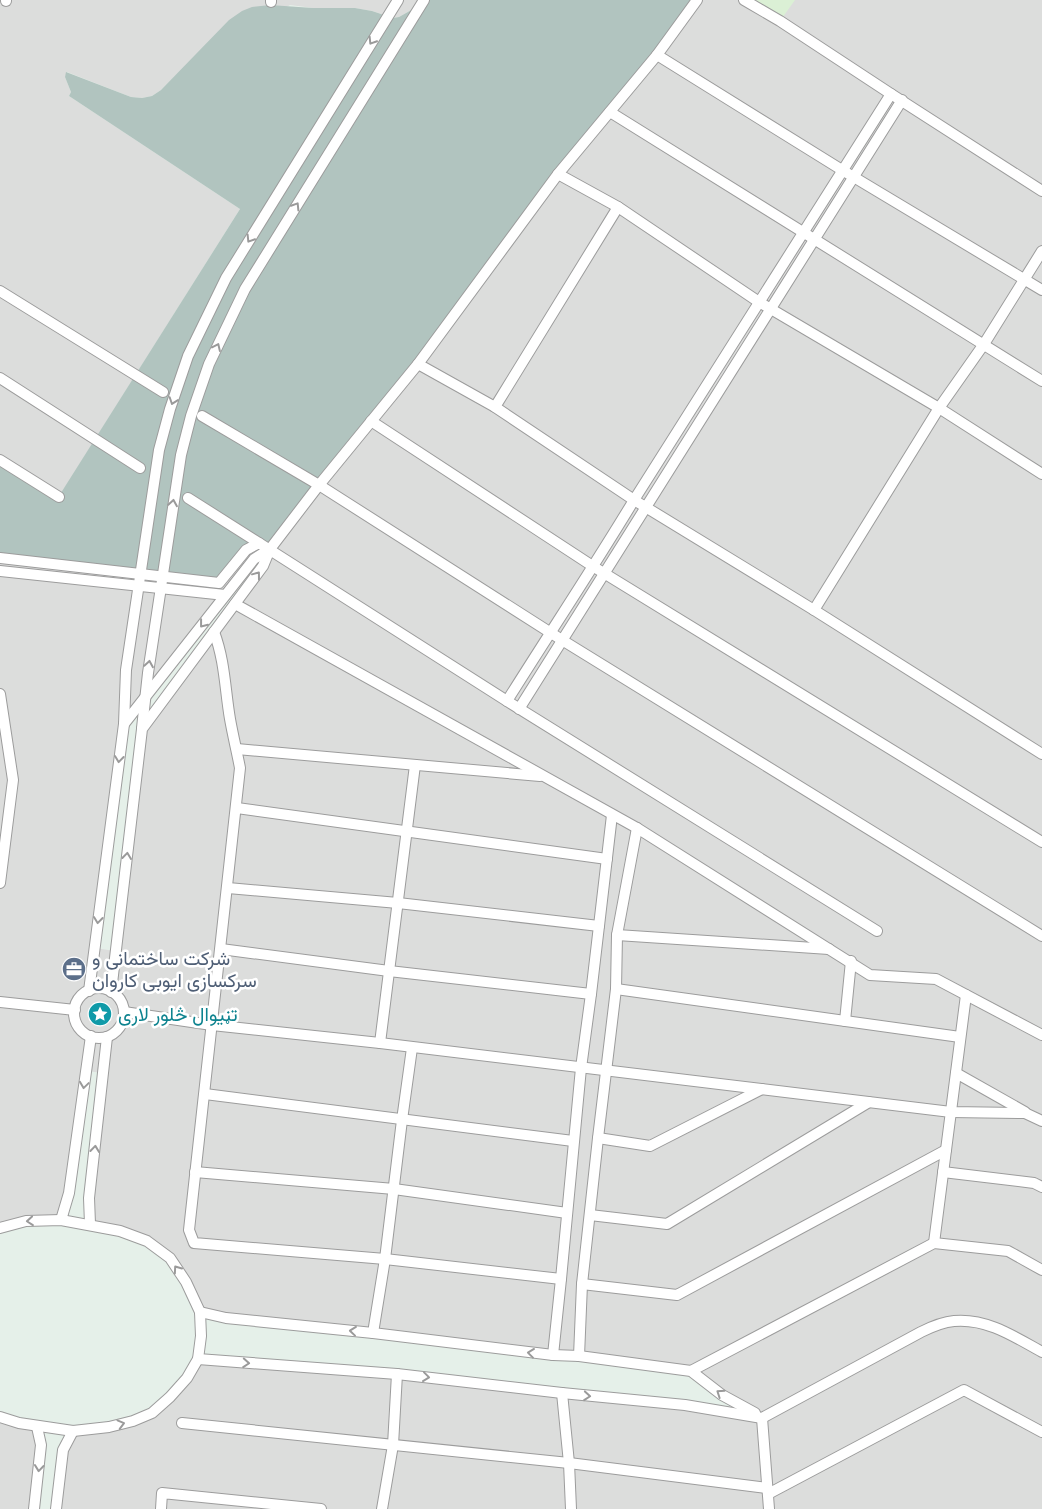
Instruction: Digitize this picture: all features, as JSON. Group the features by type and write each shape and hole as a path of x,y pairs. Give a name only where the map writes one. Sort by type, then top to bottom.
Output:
{"street":[{"path":"89,990 124,724 126,670 159,450 170,409 188,356 226,278 398,0"},
{"path":"111,992 145,696 181,455 191,416 209,364 245,289 424,0"},
{"path":"142,729 263,566 270,549 319,485 418,364 558,174 657,55 697,0"},
{"path":"744,0 780,21 1042,191"},
{"path":"657,55 842,170 1042,290"},
{"path":"507,701 594,567 634,500 891,94"},
{"path":"519,709 902,100"},
{"path":"610,112 1042,381"},
{"path":"558,174 618,207 759,302 939,408 1042,474"},
{"path":"495,406 618,207"},
{"path":"814,610 939,408 984,344 1042,251"},
{"path":"0,291 163,392"},
{"path":"418,364 495,406 634,500 814,610 1042,754"},
{"path":"0,378 140,468"},
{"path":"202,416 319,485 550,633 1042,936"},
{"path":"371,421 604,574 1042,842"},
{"path":"0,460 59,497"},
{"path":"188,498 519,709 877,931"},
{"path":"0,558 219,583 246,550 259,543"},
{"path":"124,724 254,559 270,549"},
{"path":"0,571 225,595"},
{"path":"235,604 637,828 870,975 936,979 1042,1036"},
{"path":"214,632 220,647 230,718 240,768 189,1230 194,1243 386,1259 561,1279"},
{"path":"0,694 13,780 0,883"},
{"path":"237,749 544,777"},
{"path":"380,1043 415,765"},
{"path":"0,788 12,789"},
{"path":"237,808 607,859"},
{"path":"553,1355 580,1068 591,994 612,815"},
{"path":"579,1356 582,1284 616,990 618,934 637,828"},
{"path":"228,888 398,903 599,926"},
{"path":"618,934 830,949"},
{"path":"221,949 389,971 591,994"},
{"path":"845,1021 850,961"},
{"path":"105,989 111,992 122,1004 124,1012 120,1027 107,1037 99,1038 83,1032 75,1018 77,1002 89,990 105,989"},
{"path":"616,990 960,1037"},
{"path":"934,1243 966,995"},
{"path":"0,1002 75,1010"},
{"path":"124,1012 212,1025 380,1043 951,1112 1025,1113"},
{"path":"61,1220 69,1193 91,1036"},
{"path":"90,1224 89,1198 107,1037"},
{"path":"373,1333 386,1259 412,1048"},
{"path":"956,1073 1025,1113 1042,1120"},
{"path":"598,1138 650,1146 762,1089"},
{"path":"205,1094 573,1141"},
{"path":"590,1215 667,1224 870,1102"},
{"path":"582,1284 677,1295 946,1150"},
{"path":"195,1172 394,1189 567,1213"},
{"path":"943,1172 1034,1183 1042,1187"},
{"path":"0,1228 26,1221 61,1220 120,1231 147,1241 170,1258 186,1282 200,1312 201,1336 198,1359 170,1398 152,1413 133,1421 109,1427 73,1432 38,1427 0,1417"},
{"path":"691,1371 934,1243 1008,1251 1042,1270"},
{"path":"200,1312 226,1318 373,1333 553,1355 579,1356 691,1371 722,1395 762,1418"},
{"path":"198,1359 397,1374 562,1394 685,1405 762,1418 920,1332 937,1325 954,1321 977,1322 1001,1329 1042,1352"},
{"path":"382,1509 393,1445 397,1374"},
{"path":"182,1423 569,1462 767,1491 964,1390 1042,1432"},
{"path":"562,1394 569,1462 571,1509"},
{"path":"762,1418 769,1509"},
{"path":"34,1509 41,1445 38,1427"},
{"path":"56,1509 63,1450 73,1432"},
{"path":"161,1509 162,1492 321,1509"}],"shaded area":[{"path":"0,0 429,0 399,17 393,18 355,8 313,8 290,5 176,75 152,96 142,98 131,97 67,72 65,77 71,92 69,96 240,209 59,497 0,460"},
{"path":"429,0 697,0 270,549 259,543 219,583 0,558 0,460 59,496 240,209 69,96 71,92 65,77 66,72 131,97 142,98 152,96 161,90 229,20 252,7 270,5 355,8 393,18 399,17"},
{"path":"697,0 1042,0 1042,1509 56,1509 63,1450 73,1431 152,1413 198,1359 397,1374 760,1417 691,1371 200,1312 186,1282 147,1241 90,1224 103,1073 86,1071 61,1220 0,1228 0,558","holes":["269,550 142,729 115,951 95,948 124,724 254,559"]},
{"path":"744,0 795,0 780,21"},
{"path":"0,1417 37,1427 34,1509 0,1509"}],"place":[{"name":"شرکت ساختمانی و سرکسازی ایوبی کاروان","path":"74,969"},
{"name":"تڼیوال څلور لاری","path":"100,1014"}]}
